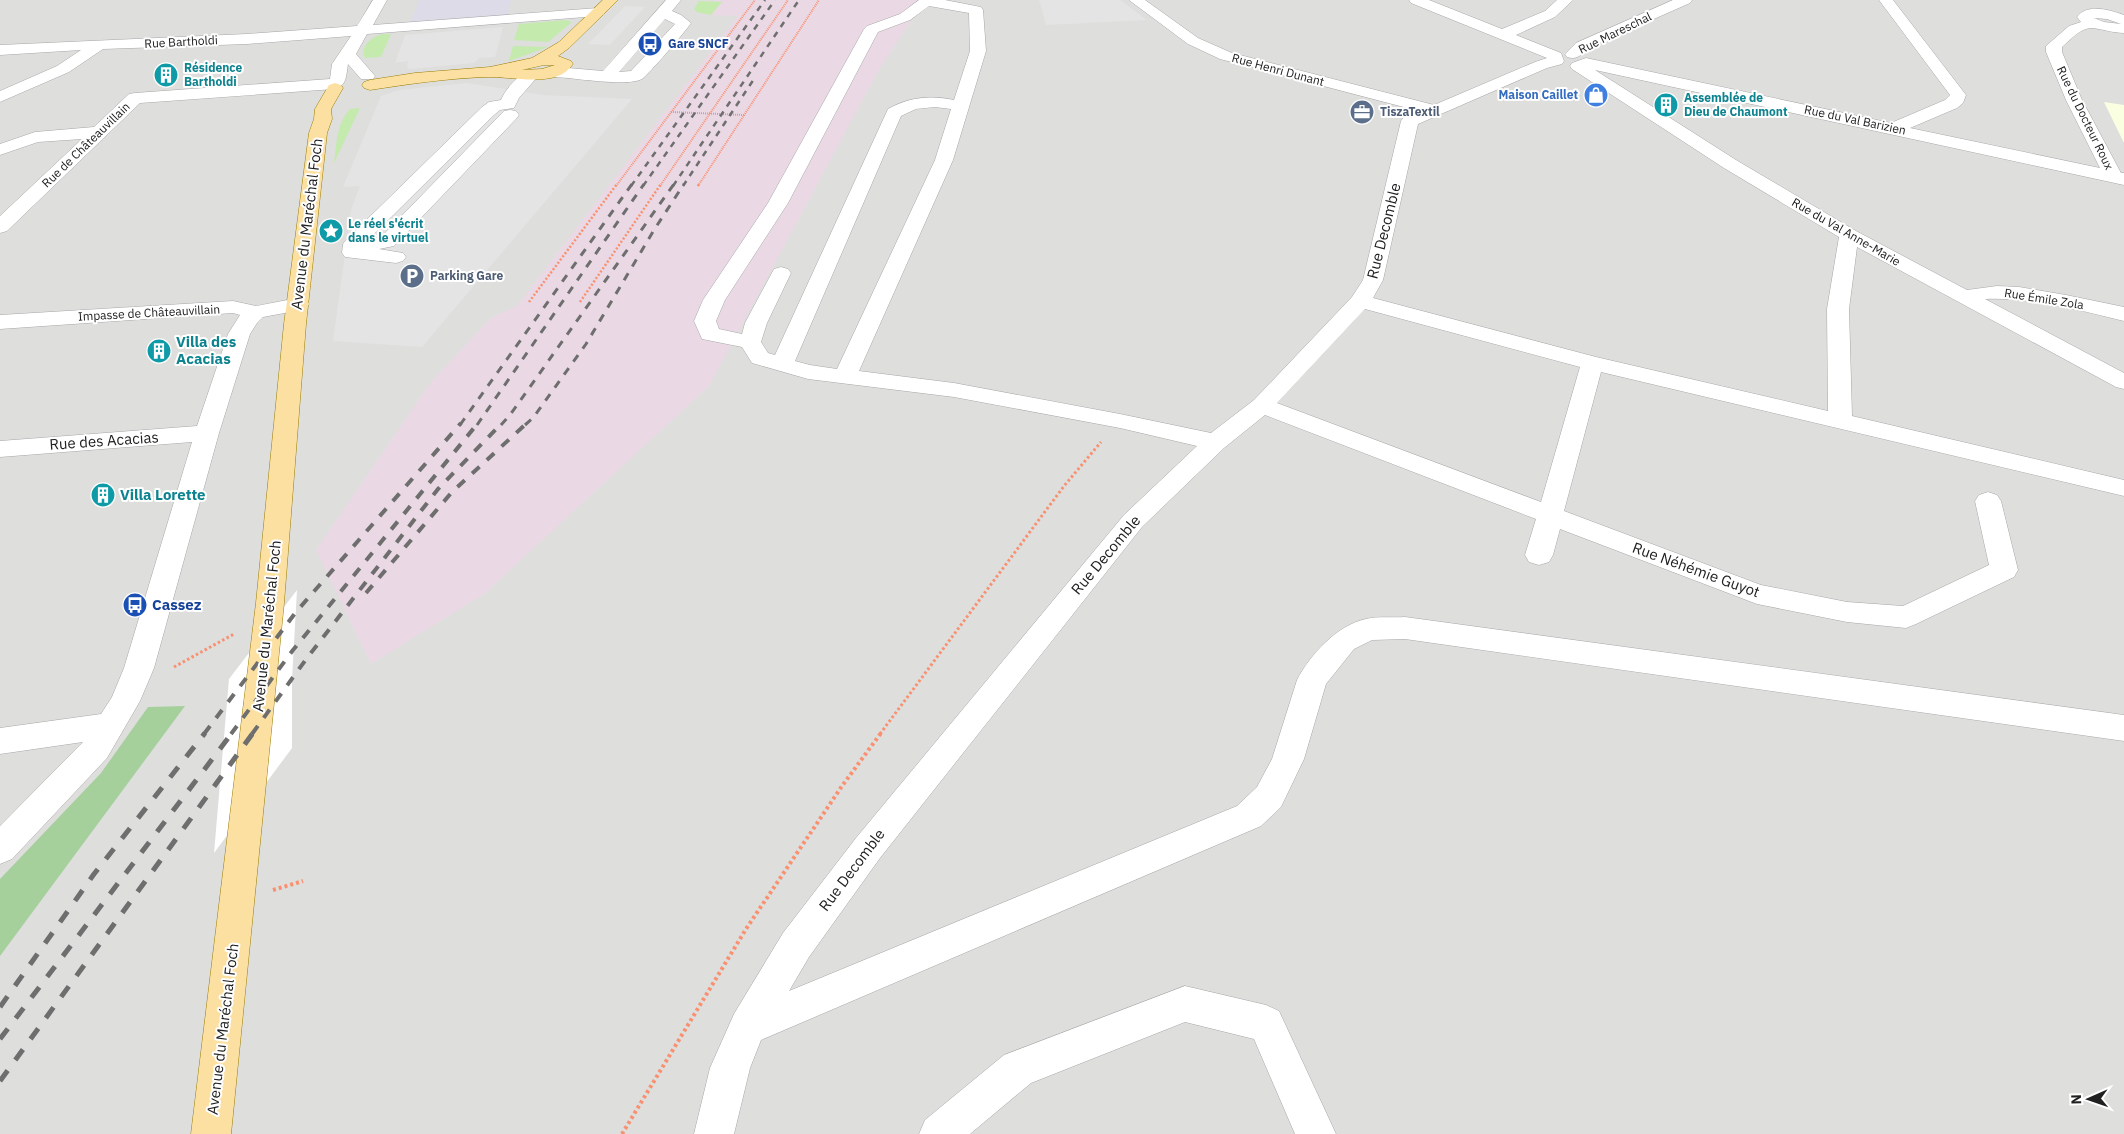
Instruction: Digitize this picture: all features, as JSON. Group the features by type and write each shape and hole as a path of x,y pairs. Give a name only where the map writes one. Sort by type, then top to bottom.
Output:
{"main road":[{"path":"353,87 415,78 544,66 611,0"},
{"name":"Avenue du Maréchal Foch","path":"211,1134 270,603 298,304 318,134 323,119 353,87"}],"street":[{"path":"353,87 340,64 362,32 380,0"},
{"path":"607,76 674,0"},
{"path":"1416,0 1556,59"},
{"path":"1502,36 1550,14 1566,0"},
{"name":"Rue Mareschal","path":"1579,61 1581,46 1684,0"},
{"path":"1886,0 1958,95 1957,99 1951,104 1895,128"},
{"path":"2085,0 2098,19 2111,28 2124,28"},
{"path":"845,377 944,160 978,51 976,5 928,1 905,17 872,30 778,203 714,300 704,321 710,334 750,342 760,358 808,372 845,377 954,390 1120,420 1215,442"},
{"name":"Rue Henri Dunant","path":"1142,4 1193,41 1226,56 1434,110"},
{"name":"Rue Bartholdi","path":"0,50 362,32 598,12"},
{"path":"508,104 511,96 544,66 607,76 628,77 637,75 684,23 662,13"},
{"path":"2098,19 2124,20"},
{"name":"Rue du Docteur Roux","path":"2098,19 2074,29 2054,46 2054,52 2074,100 2119,178"},
{"path":"0,97 63,69 99,45"},
{"path":"348,54 353,87"},
{"name":"Rue du Val Barizien","path":"1556,59 1566,65 1579,61 2119,178"},
{"name":"Rue Decomble","path":"714,1134 730,1068 747,1027 796,945 868,848 1133,521 1215,442 1262,405 1360,301 1373,280 1410,121 1556,59"},
{"name":"Rue du Val Anne-Marie","path":"1579,61 1730,164 1849,235 2074,357 2124,382"},
{"name":"Rue de Châteauvillain","path":"0,227 135,98 353,87"},
{"path":"782,365 894,113 905,106 921,102 936,102 960,106"},
{"path":"352,244 387,242 518,106 508,104 495,106 488,111 352,244 352,253 396,257"},
{"path":"0,150 35,137 100,132"},
{"path":"460,138 487,139"},
{"path":"413,184 441,186"},
{"path":"1840,422 1838,309 1849,235"},
{"path":"750,342 756,323 781,273"},
{"name":"Rue Émile Zola","path":"1963,296 1971,293 1998,292 2066,302 2124,314"},
{"path":"1360,301 1592,363 2124,488"},
{"name":"Impasse de Châteauvillain","path":"0,322 233,307 256,312 298,304"},
{"path":"0,849 96,749 125,701 139,668 207,433 239,334 248,319 256,312"},
{"path":"2074,357 2124,366"},
{"path":"1538,555 1592,363"},
{"name":"Rue Néhémie Guyot","path":"1262,405 1757,594 1847,612 1906,617 2004,570 1988,501"},
{"name":"Rue des Acacias","path":"0,449 207,433"},
{"path":"747,1027 1249,816 1269,797 1288,759 1312,680 1344,641 1367,630 1415,629 2124,728"},
{"path":"0,741 112,725"},
{"path":"939,1134 1018,1069 1185,1004 1266,1024 1316,1134"}],"path":[{"path":"529,302 755,0"},
{"path":"580,302 788,0"},
{"path":"698,186 819,0"},
{"path":"671,112 744,115"},
{"path":"622,1134 746,929 842,786 1064,486 1120,420"},
{"path":"139,668 173,668 232,636 270,603"},
{"path":"284,887 304,881"}],"shaded area":[{"path":"0,0 2124,0 2124,1134 0,1134"},
{"path":"419,0 511,0 508,15 410,24"},
{"path":"702,0 924,0 877,73 709,386 484,594 371,664 316,550 431,382 491,318 517,306 738,16 711,15 722,1"},
{"path":"1039,0 1120,0 1147,20 1046,25"},
{"path":"625,6 645,7 610,45 588,44"},
{"path":"503,27 495,57 479,58 474,63 410,69 407,68 408,61 395,63 405,35"},
{"name":"Parking Gare","path":"467,83 544,95 632,99 422,347 333,341 351,210 360,186 343,187 381,96 399,90"},
{"path":"2104,102 2124,105 2124,143"}],"green space":[{"path":"699,1 722,2 711,15 697,12 694,9"},
{"path":"565,20 572,22 548,42 514,40 519,24"},
{"path":"382,34 391,34 381,57 365,58 365,46 374,37"},
{"path":"513,46 548,47 509,61"},
{"path":"360,108 334,163 342,121 350,109"},
{"path":"185,706 0,956 0,879 101,773 148,707"}],"pier":[{"path":"297,590 292,679 292,748 214,853 229,679"}],"railway":[{"path":"631,186 765,0"},
{"path":"643,186 775,0"},
{"path":"673,186 799,0"},
{"path":"683,186 754,79"},
{"path":"460,425 632,184"},
{"path":"477,425 644,184"},
{"path":"501,425 674,184"},
{"path":"525,425 533,418 586,344 654,230 684,184"},
{"path":"204,734 296,612 461,423"},
{"path":"231,734 293,650 478,423"},
{"path":"252,734 307,658 438,489 502,423"},
{"path":"366,593 452,492 527,423"},
{"path":"0,1007 94,874 205,733"},
{"path":"0,1039 232,733"},
{"path":"0,1081 253,733"}],"place":[{"name":"Gare SNCF","path":"650,44"},
{"name":"Résidence Bartholdi","path":"166,75"},
{"name":"Maison Caillet","path":"1596,95"},
{"name":"Assemblée de Dieu de Chaumont","path":"1666,105"},
{"name":"TiszaTextil","path":"1362,112"},
{"name":"Le réel s'écrit dans le virtuel","path":"331,231"},
{"name":"Parking Gare","path":"412,276"},
{"name":"Villa des Acacias","path":"159,351"},
{"name":"Villa Lorette","path":"103,495"},
{"name":"Cassez","path":"135,605"}]}
